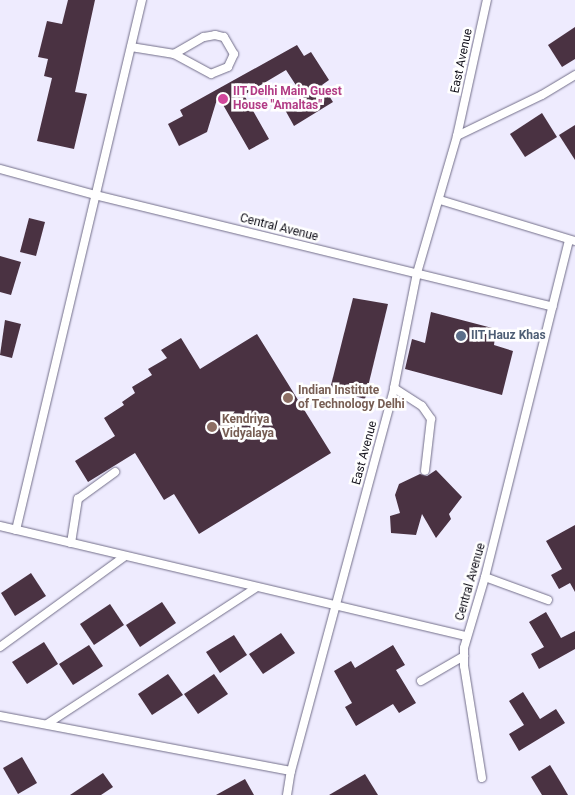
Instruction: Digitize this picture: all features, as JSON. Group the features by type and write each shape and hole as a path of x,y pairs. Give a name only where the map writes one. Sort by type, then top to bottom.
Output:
{"lane":[{"path":"16,530 142,0"},
{"name":"East Avenue","path":"288,795 291,771 394,388 417,273 440,200 457,136 487,0"},
{"path":"131,47 174,54 211,74 228,67 234,54 224,37 216,35 204,37 174,54"},
{"path":"457,136 542,95 575,75"},
{"name":"Central Avenue","path":"0,169 95,196 553,307"},
{"name":"Central Avenue","path":"440,200 572,241 553,307 485,577 466,636 464,656 482,778"},
{"path":"394,388 422,406 431,419 425,471"},
{"path":"71,543 78,499 115,472"},
{"path":"0,526 124,557 466,636"},
{"path":"0,647 124,557"},
{"path":"485,577 548,600"},
{"path":"47,724 256,588"},
{"path":"421,681 464,656"},
{"path":"0,716 291,771"}],"building":[{"path":"68,0 95,0 75,92 87,94 74,149 37,141 52,78 44,76 48,59 38,57 47,21 62,24"},
{"path":"575,27 575,59 562,67 548,45"},
{"name":"IIT Delhi Main Guest House \"Amaltas\"","path":"297,45 304,56 311,52 329,80 322,85 333,102 294,126 284,108 303,96 286,70 244,95 269,139 249,150 218,96 207,132 179,146 168,124 183,116 180,110"},
{"path":"542,113 557,137 525,157 510,134"},
{"path":"575,125 575,160 559,135"},
{"path":"29,218 45,222 36,256 20,252"},
{"path":"0,256 21,262 11,295 0,292"},
{"path":"353,298 388,304 365,399 330,389"},
{"path":"431,312 496,329 494,345 513,351 502,395 405,369 412,339 425,343"},
{"path":"5,320 21,324 12,358 0,355"},
{"name":"Kendriya Vidyalaya","path":"257,334 331,453 199,534 174,494 164,500 135,453 88,482 75,461 115,436 104,418 124,405 122,402 135,393 132,387 152,375 148,369 167,358 161,350 181,338 200,369"},
{"path":"436,470 462,497 449,514 451,519 436,538 422,514 416,535 391,533 390,516 400,513 395,495 399,484 420,474 427,476"},
{"path":"575,525 575,592 570,583 559,589 551,575 562,569 546,541"},
{"path":"31,573 46,596 15,616 1,593"},
{"path":"162,602 176,623 140,647 126,625"},
{"path":"110,604 124,625 94,645 80,624"},
{"path":"546,612 561,638 575,631 575,649 539,669 531,654 544,647 529,622"},
{"path":"281,633 295,653 263,674 249,654"},
{"path":"234,635 247,655 220,673 206,652"},
{"path":"44,642 58,664 27,684 12,662"},
{"path":"89,645 103,666 73,685 59,664"},
{"path":"393,645 405,665 396,670 416,703 399,713 393,704 356,726 345,707 352,703 334,671 351,661 355,668"},
{"path":"168,674 183,695 152,715 138,694"},
{"path":"214,674 228,694 198,714 184,694"},
{"path":"523,692 540,719 556,709 565,723 519,751 509,734 524,725 509,701"},
{"path":"22,757 37,783 18,794 3,768"},
{"path":"550,765 568,795 542,795 531,777"},
{"path":"103,773 113,787 101,795 70,795"},
{"path":"365,774 378,795 329,795"},
{"path":"245,779 254,795 216,795"}],"place":[{"name":"IIT Delhi Main Guest House \"Amaltas\"","path":"223,99"},
{"name":"IIT Hauz Khas","path":"461,336"},
{"name":"Indian Institute of Technology Delhi","path":"288,398"},
{"name":"Kendriya Vidyalaya","path":"212,427"}]}
